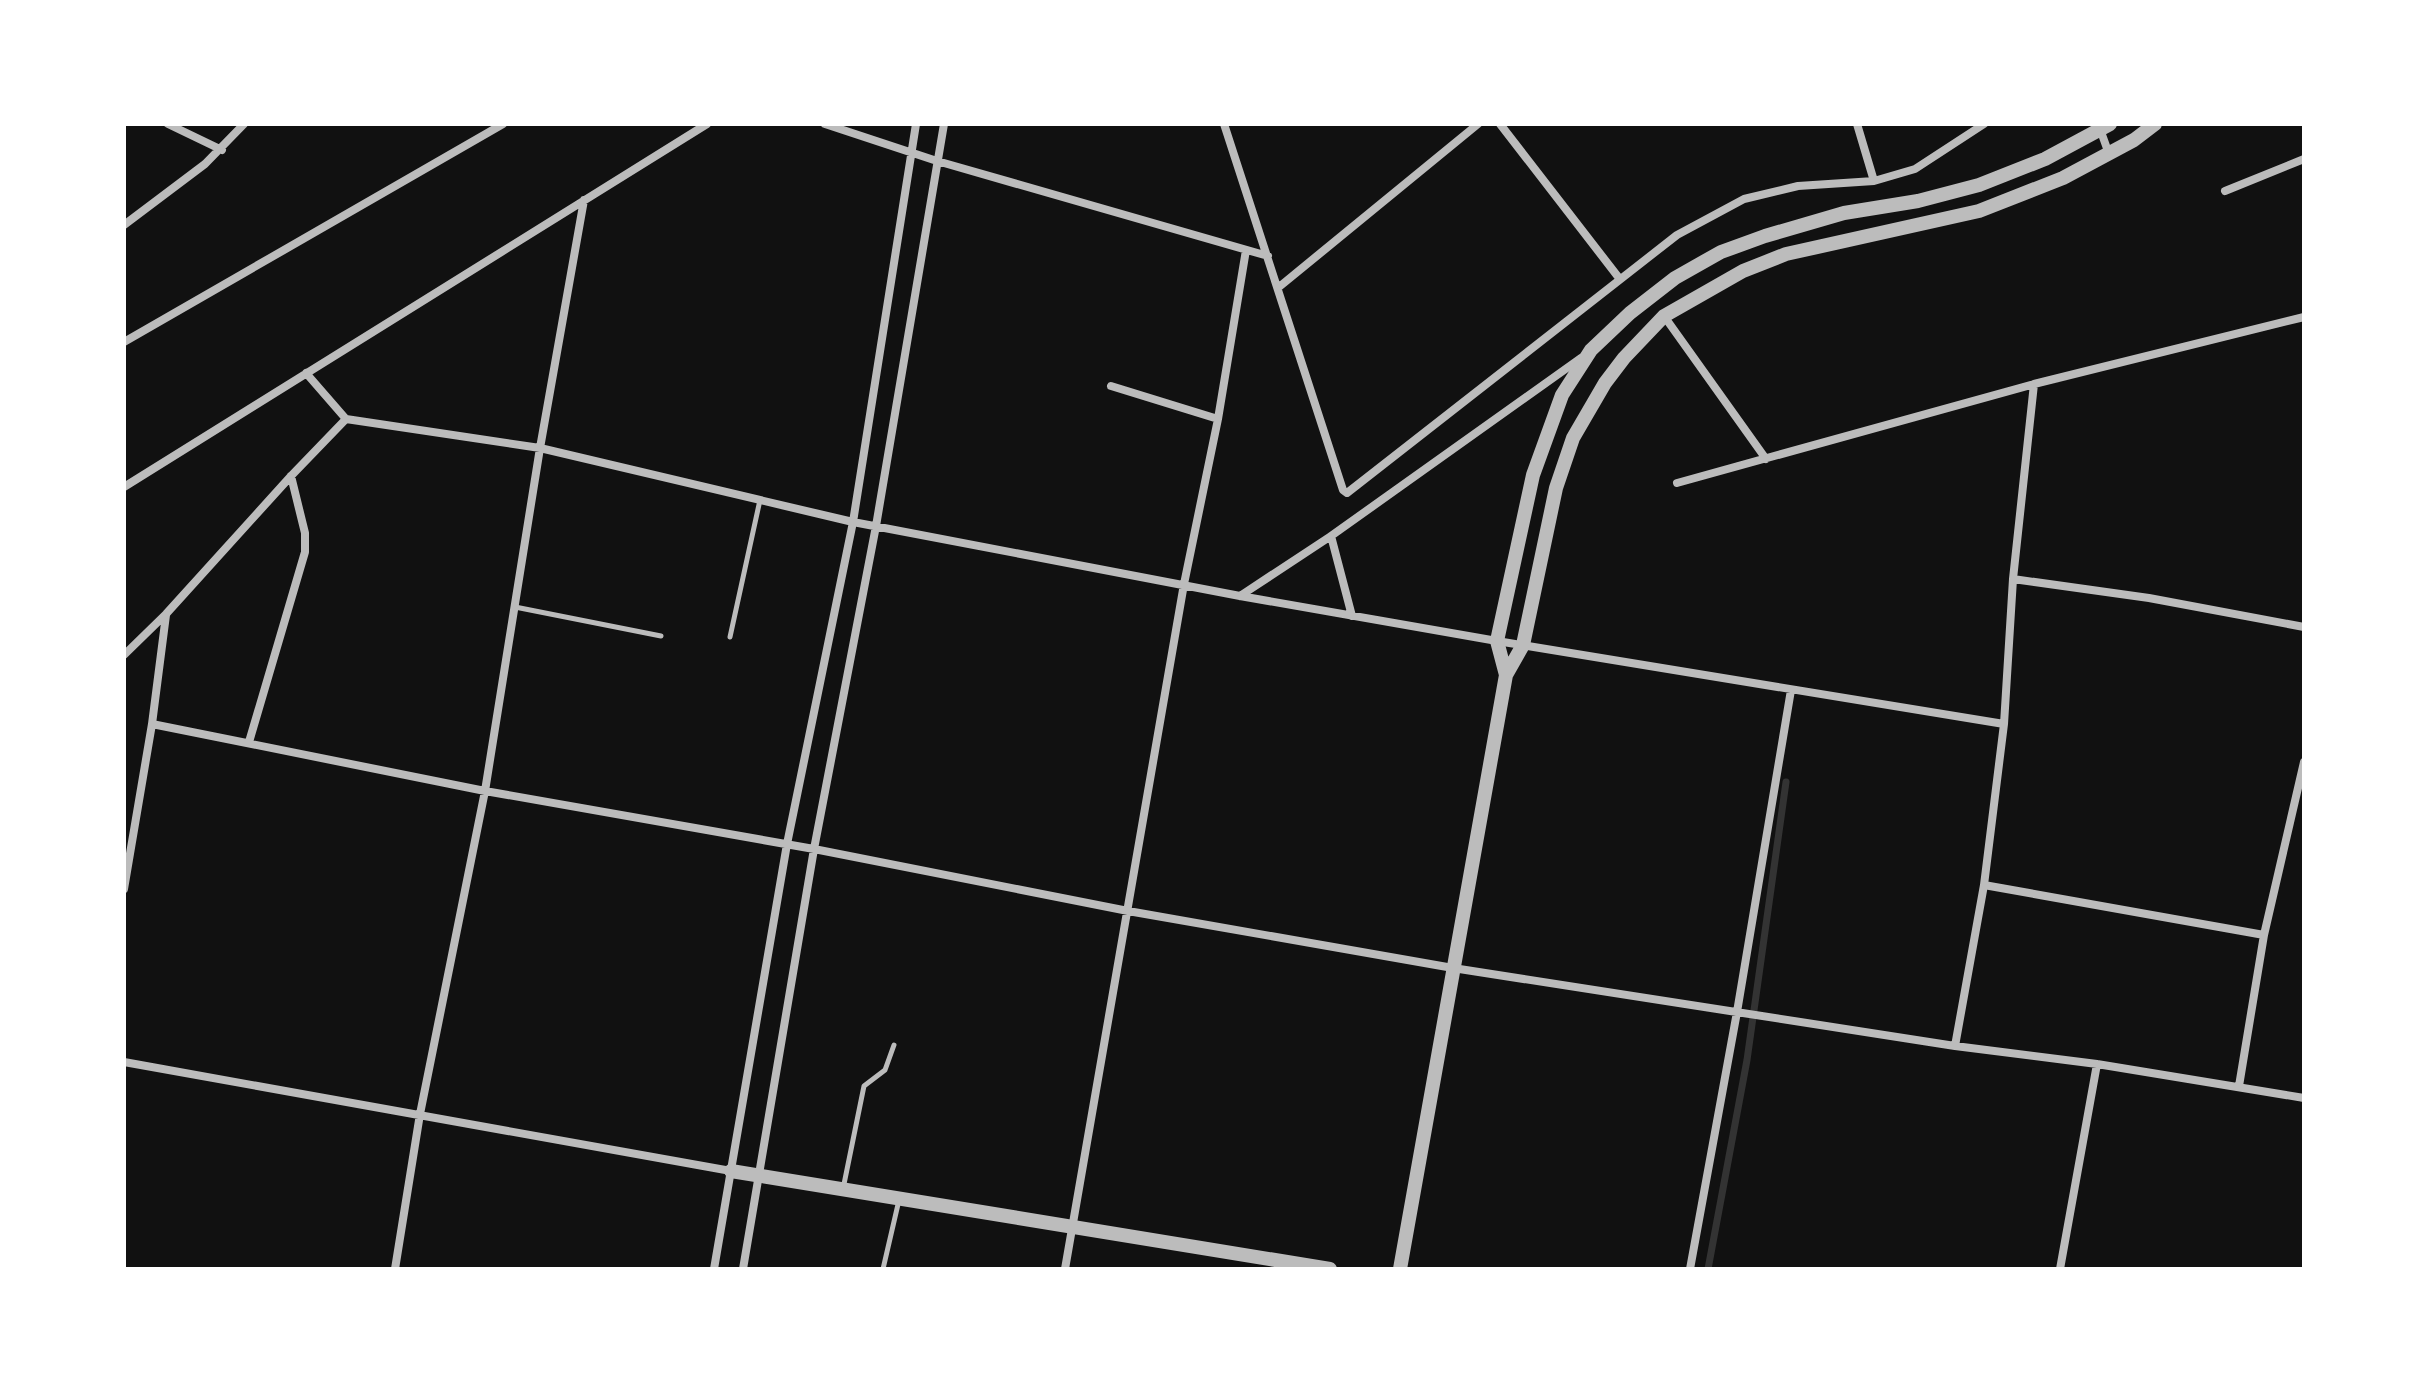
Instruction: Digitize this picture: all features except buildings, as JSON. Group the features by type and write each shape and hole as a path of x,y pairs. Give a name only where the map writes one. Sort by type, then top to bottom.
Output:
{"street":[{"path":"168,124 222,150"},
{"path":"124,225 222,150 244,124"},
{"path":"124,487 707,124"},
{"path":"825,124 937,161 1268,256"},
{"path":"714,1269 787,844 853,522 916,124"},
{"path":"743,1269 814,849 876,526 944,124"},
{"path":"1279,287 1478,124"},
{"path":"1500,124 1619,278"},
{"path":"1857,124 1874,181"},
{"path":"1227,126 1343,490 1347,493 1677,235 1744,199 1798,186 1874,181 1915,169 1984,124"},
{"path":"1400,1269 1506,675 1523,645 1556,488 1573,438 1605,383 1664,316 1743,271 1786,254 1979,211 2063,178 2134,140 2155,124"},
{"path":"124,342 498,125"},
{"path":"1240,596 1331,536 1591,350 1630,313 1675,278 1721,252 1844,213 1918,201 1979,185 2045,159 2103,126 2109,154"},
{"path":"2225,191 2304,159"},
{"path":"395,1269 420,1114 485,791 540,448 584,200"},
{"path":"1065,1269 1184,584 1218,419 1246,250"},
{"path":"1664,316 1766,459"},
{"path":"1677,483 2034,384 2304,317"},
{"path":"1506,675 1497,641 1533,475 1562,395 1591,350"},
{"path":"306,373 346,419 540,448 853,522 1240,596 2004,724"},
{"path":"1955,1046 1984,885 2004,724 2013,579 2034,384"},
{"path":"1111,386 1218,419"},
{"path":"1555,413 1580,425"},
{"path":"124,655 166,614 346,419"},
{"path":"249,742 305,552 305,533 291,476"},
{"path":"1331,536 1352,616"},
{"path":"2013,579 2149,598 2304,627"},
{"path":"124,889 152,724 166,614"},
{"path":"1690,1269 1791,690"},
{"path":"152,724 485,791 1453,968 2304,1098"},
{"path":"2239,1086 2264,935 2303,769"},
{"path":"1984,885 2264,935"},
{"path":"124,1062 759,1177 1330,1269"},
{"path":"2060,1269 2097,1064"}],"lane":[{"path":"730,637 760,500"},
{"path":"514,607 661,636"},
{"path":"843,1190 864,1086 885,1070 894,1045"},
{"path":"883,1269 899,1199"}],"waterway":[{"path":"1708,1269 1747,1060 1786,782"}]}
